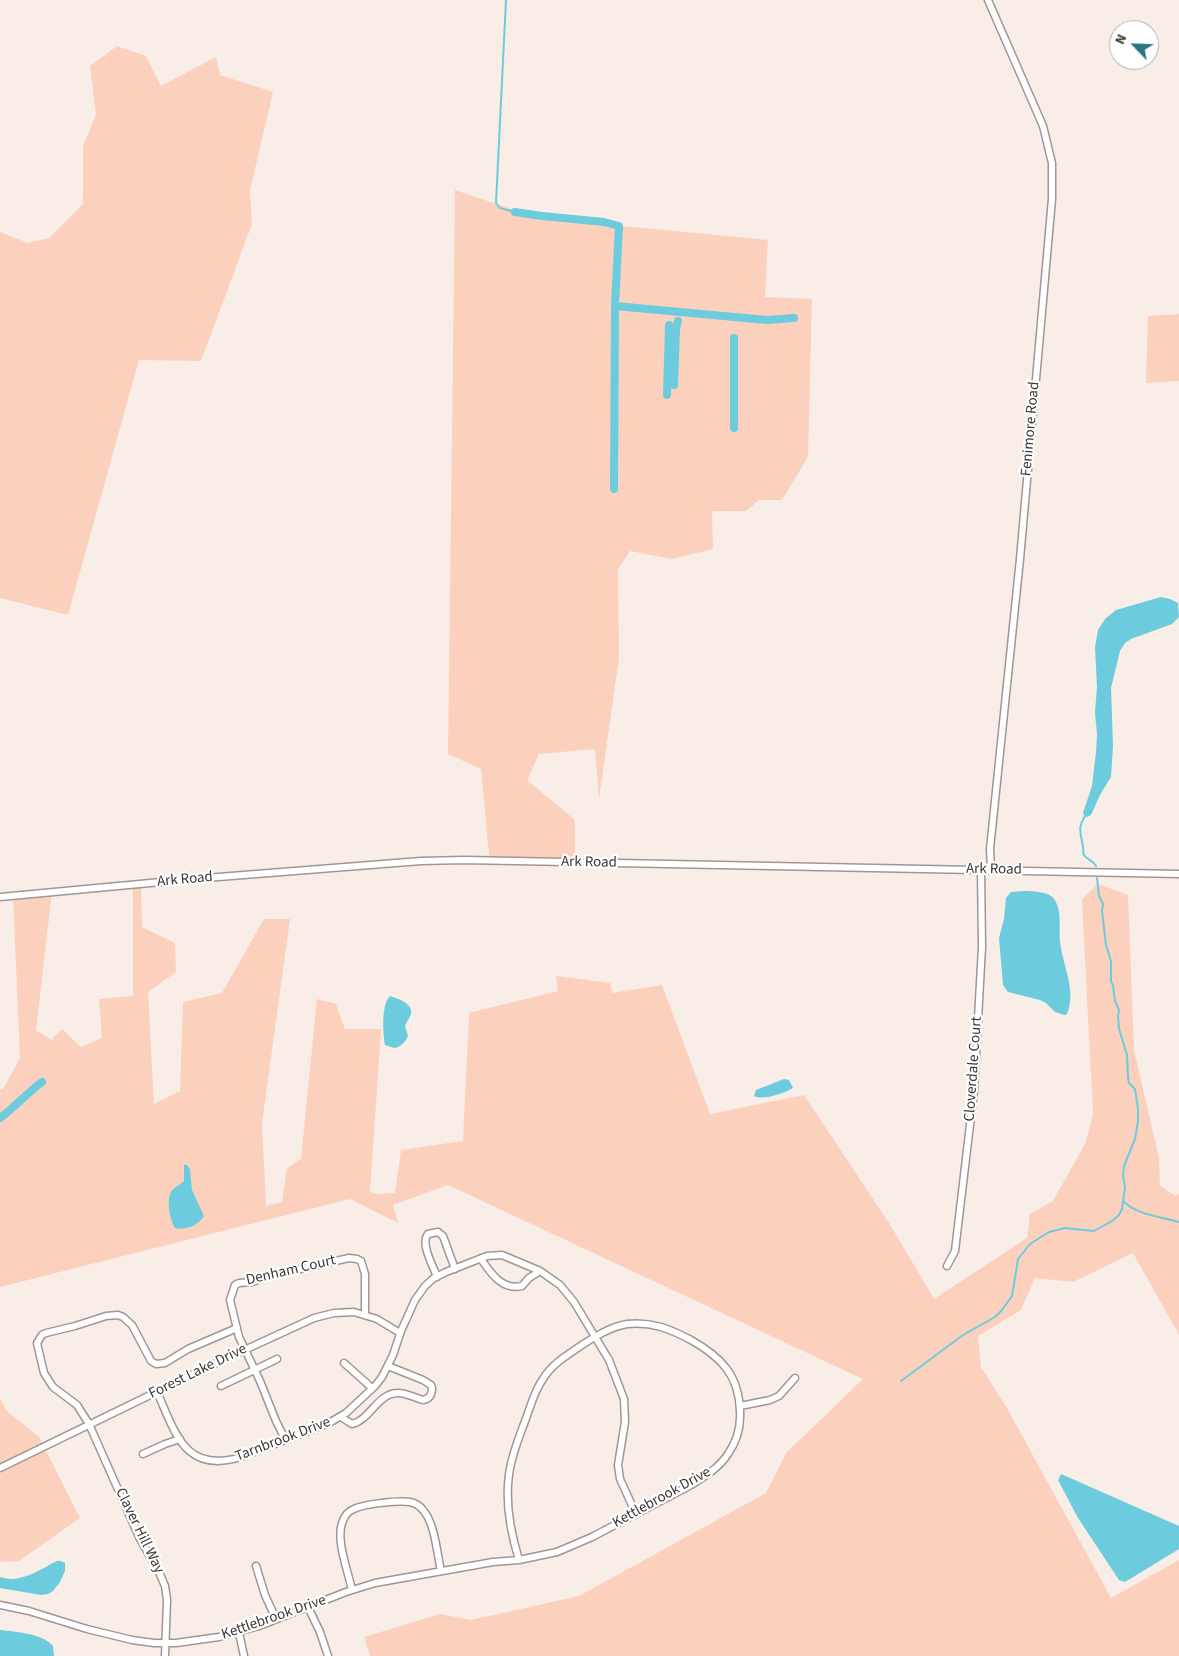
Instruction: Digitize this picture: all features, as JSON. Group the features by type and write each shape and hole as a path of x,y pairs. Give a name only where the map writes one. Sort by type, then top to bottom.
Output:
{"street":[{"name":"Fenimore Road","path":"988,0 1043,126 1050,151 1053,176 1020,559 990,849 991,870"},
{"name":"Ark Road","path":"0,897 193,879 421,861 464,860 1179,874"},
{"name":"Cloverdale Court","path":"948,1266 955,1251 974,1091 982,947 981,870"},
{"path":"437,1277 424,1245 428,1234 438,1232 443,1236 455,1269"},
{"name":"Tarnbrook Drive","path":"157,1392 180,1439 187,1449 198,1458 220,1462 256,1452 341,1417 356,1405 382,1376 388,1366 400,1333 419,1293 437,1277 492,1255 502,1255 540,1272 565,1290 612,1365 624,1399 625,1422 618,1465 620,1479 636,1514"},
{"name":"Denham Court","path":"285,1439 255,1370 244,1350 230,1300 235,1285 349,1258 357,1259 361,1262 364,1269 365,1314"},
{"path":"481,1259 494,1278 513,1286 522,1286 529,1278 540,1272"},
{"name":"Forest Lake Drive","path":"0,1468 314,1318 344,1312 365,1314 383,1322 400,1333"},
{"name":"Claver Hill Way","path":"165,1656 167,1600 162,1578 140,1539 89,1424 77,1405 53,1387 44,1373 37,1343 42,1335 56,1330 106,1316 118,1315 132,1325 151,1361 160,1364 166,1363 188,1349 237,1328"},
{"name":"Kettlebrook Drive","path":"0,1605 29,1611 121,1638 166,1643 197,1641 239,1633 352,1590 394,1578 493,1562 519,1560 569,1548 691,1485 717,1467 728,1454 735,1441 740,1423 738,1391 728,1370 708,1351 679,1334 654,1324 638,1323 606,1331 563,1358 551,1368 535,1394 513,1456 509,1474 508,1499 513,1540 519,1560"},
{"path":"221,1386 277,1359"},
{"path":"344,1363 372,1388"},
{"path":"341,1417 352,1424 357,1422 382,1399 392,1394 402,1393 424,1400 431,1395 432,1388 428,1382 388,1366"},
{"path":"740,1406 770,1400 778,1396 795,1378"},
{"path":"143,1454 180,1439"},
{"path":"352,1590 341,1544 340,1531 346,1515 356,1508 402,1501 412,1502 420,1507 427,1514 432,1528 441,1571"},
{"path":"256,1566 265,1595 276,1620"},
{"path":"308,1607 320,1632 328,1656"},
{"path":"239,1633 244,1656"}],"shaded area":[{"path":"117,46 146,56 161,86 216,57 220,75 273,92 250,190 252,224 201,361 139,360 68,615 0,598 0,232 28,243 49,238 83,204 83,146 96,115 90,66"},
{"path":"455,190 514,210 623,226 768,240 765,297 812,299 808,457 782,500 759,500 746,511 712,511 713,549 672,559 630,551 618,569 619,658 599,799 595,749 539,754 527,780 575,820 575,864 490,864 481,769 448,754"},
{"path":"1179,314 1179,381 1146,383 1148,316"},
{"path":"1098,884 1128,895 1134,1050 1159,1158 1160,1186 1176,1196 1179,1193 1179,1335 1133,1253 1073,1282 1035,1278 1021,1310 978,1336 981,1367 1007,1408 1111,1598 1179,1560 1179,1656 370,1656 364,1637 440,1614 471,1620 579,1596 766,1493 786,1453 863,1379 448,1185 393,1205 398,1223 350,1199 0,1287 0,1090 3,1089 20,1058 13,896 52,892 36,1030 51,1040 62,1029 81,1047 102,1038 99,999 133,996 133,885 141,885 142,927 175,943 176,972 148,992 154,1104 180,1091 183,1002 222,993 264,919 290,919 262,1123 266,1206 282,1202 287,1168 301,1159 317,999 336,1004 345,1029 381,1029 370,1192 378,1194 395,1193 401,1150 463,1141 469,1013 558,991 556,976 610,983 612,993 662,985 710,1114 804,1095 891,1226 934,1299 1027,1238 1030,1214 1053,1201 1085,1144 1093,1115 1082,899"},
{"path":"0,1398 7,1411 39,1437 80,1518 19,1561 0,1562"}],"water":[{"path":"1161,597 1178,603 1179,617 1172,624 1131,639 1125,643 1120,651 1111,688 1113,746 1111,777 1091,815 1087,817 1083,813 1092,786 1096,752 1095,713 1097,687 1095,647 1098,630 1105,619 1116,610"},
{"path":"1011,892 1041,892 1049,895 1057,903 1060,919 1061,950 1070,986 1070,1005 1065,1015 1055,1012 1040,1000 1008,992 1003,985 999,938 1004,919 1006,898"},
{"path":"390,996 407,1004 411,1010 405,1026 408,1036 399,1047 394,1048 385,1045 384,1034 384,1012"},
{"path":"784,1079 789,1080 793,1088 768,1097 754,1096 756,1090"},
{"path":"184,1165 187,1165 190,1169 192,1190 204,1216 195,1225 179,1229 175,1228 172,1220 169,1200 172,1190 184,1181"},
{"path":"1061,1474 1179,1526 1179,1549 1125,1582 1119,1580 1078,1518 1058,1480"},
{"path":"57,1561 65,1563 65,1571 60,1582 48,1594 41,1595 0,1588 0,1577 15,1579 36,1572"},
{"path":"0,1630 42,1638 53,1646 54,1656 0,1656"}],"waterway":[{"path":"506,0 496,203 500,208 515,212"},
{"path":"515,212 604,222 619,226 615,306 614,489"},
{"path":"615,306 767,320 794,318"},
{"path":"674,385 678,321"},
{"path":"667,395 669,325"},
{"path":"734,338 734,428"},
{"path":"1085,816 1080,828 1083,853 1096,866"},
{"path":"901,1381 963,1335 995,1317 1002,1310 1012,1296 1018,1259 1030,1244 1049,1232 1065,1228 1094,1231 1112,1221 1119,1215 1122,1209 1125,1187 1124,1166 1135,1139 1138,1109 1135,1089 1129,1083 1127,1055 1119,1029 1119,1010 1111,981 1111,961 1106,945 1102,911 1103,904 1099,896 1097,878"},
{"path":"0,1118 42,1082"},
{"path":"1123,1201 1142,1213 1179,1222"}]}
